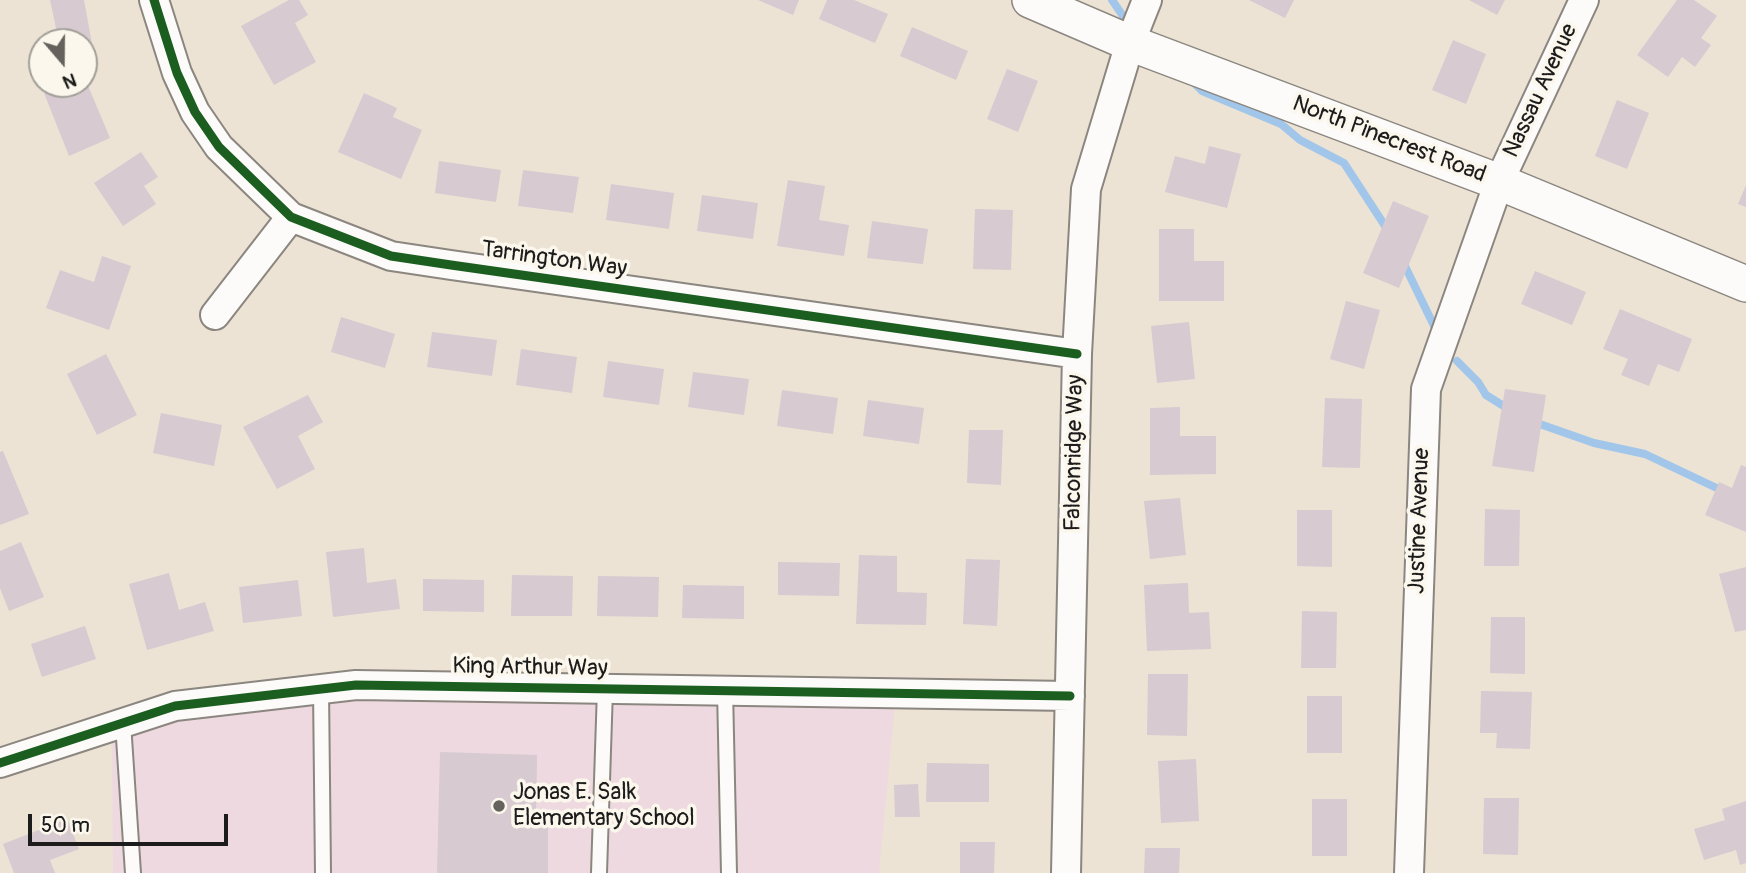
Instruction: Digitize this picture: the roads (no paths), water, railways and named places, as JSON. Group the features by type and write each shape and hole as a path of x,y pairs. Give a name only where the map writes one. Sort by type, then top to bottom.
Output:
{"street":[{"name":"Tarrington Way","path":"154,0 177,73 195,112 219,147 291,217 391,256 1077,354"},
{"name":"North Pinecrest Road","path":"1030,0 1130,43 1499,182 1746,284"},
{"name":"Falconridge Way","path":"1066,873 1077,354 1086,189 1130,43 1147,0"},
{"name":"Nassau Avenue","path":"1499,182 1584,0"},
{"name":"Justine Avenue","path":"1409,873 1426,388 1499,182"},
{"path":"215,315 291,217"},
{"name":"King Arthur Way","path":"0,763 175,706 356,685 1070,696"}],"lane":[{"path":"321,689 323,873"},
{"path":"599,873 605,689"},
{"path":"725,690 729,873"},
{"path":"123,723 133,873"}],"waterway":[{"path":"1112,0 1123,16"},
{"path":"1192,81 1202,91 1281,124 1300,140 1344,163 1389,232"},
{"path":"1402,260 1437,332"},
{"path":"1457,361 1478,382 1486,395 1510,410"},
{"path":"1534,422 1594,443 1645,454 1725,492"}],"place":[{"name":"Jonas E. Salk Elementary School","path":"499,806"}]}
